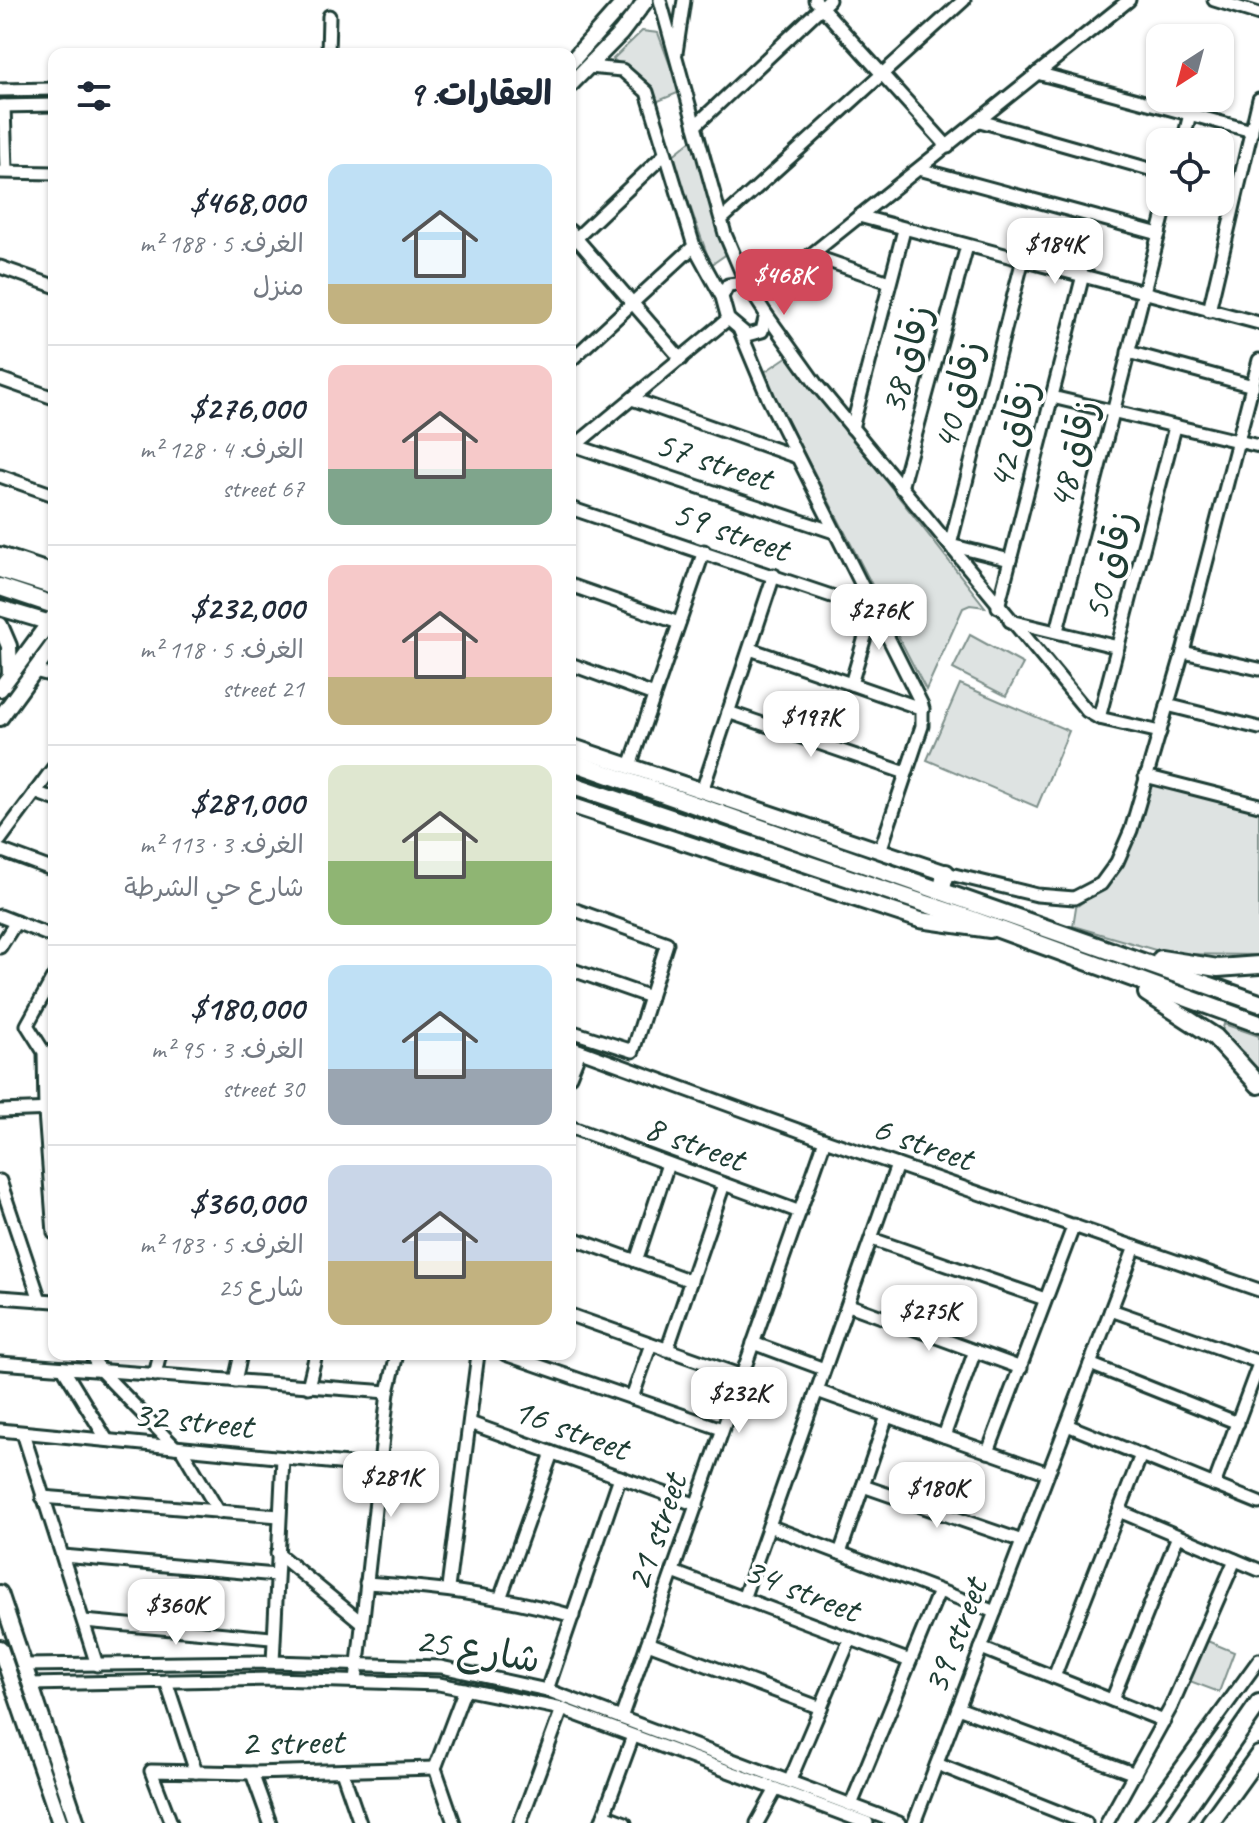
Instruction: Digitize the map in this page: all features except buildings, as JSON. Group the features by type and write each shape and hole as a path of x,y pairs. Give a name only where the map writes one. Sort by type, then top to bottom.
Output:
{"highway":[{"path":"0,569 46,572"},
{"path":"0,587 48,603"},
{"path":"576,763 1259,1003"},
{"path":"576,786 1259,1024"},
{"path":"941,891 946,873"},
{"path":"1088,942 1195,966 1259,965"},
{"path":"1088,964 1142,990 1198,1023 1233,1052 1259,1085"},
{"path":"1177,1822 1259,1703"},
{"path":"1210,1823 1259,1755"}],"main road":[{"path":"576,56 626,0"},
{"path":"576,79 621,33 646,0"},
{"path":"0,555 46,572"},
{"path":"0,608 48,620"},
{"path":"0,625 9,646 10,675"},
{"path":"0,689 48,626"},
{"path":"0,718 43,663"},
{"path":"576,748 946,873"},
{"path":"576,812 920,920 996,931"},
{"path":"0,1593 77,1823"},
{"path":"0,1648 60,1823"}],"street":[{"path":"660,0 730,250 766,314 852,428 1087,711 1099,718 1160,732"},
{"path":"676,58 684,0"},
{"path":"722,219 964,0"},
{"path":"1214,0 1259,14"},
{"path":"695,126 822,2 881,74 948,147"},
{"path":"757,298 948,147 1122,2"},
{"path":"328,48 329,16"},
{"path":"588,67 622,70 647,92 694,246 722,297 728,319 740,331 797,457 923,709 922,726 880,851"},
{"path":"1037,73 1252,131"},
{"path":"0,90 48,89"},
{"path":"1209,311 1259,99"},
{"path":"48,105 2,106 3,172 48,173"},
{"path":"1186,128 1190,114"},
{"path":"980,121 1146,168"},
{"path":"576,234 665,154"},
{"path":"919,169 1159,234"},
{"path":"859,216 1259,323"},
{"name":"زقاق 48","path":"1057,631 1164,216"},
{"path":"852,428 904,230"},
{"path":"576,242 634,302 681,359"},
{"path":"576,355 694,246"},
{"name":"زقاق 38","path":"901,488 967,246"},
{"path":"811,255 889,282"},
{"name":"زقاق 40","path":"950,545 1023,259"},
{"path":"0,267 48,284"},
{"name":"زقاق 42","path":"998,607 1083,275"},
{"path":"722,297 728,285 746,283"},
{"path":"753,363 766,314"},
{"path":"576,446 728,319"},
{"path":"740,331 751,335 761,332 787,344"},
{"path":"1128,352 1253,386"},
{"path":"946,873 1051,898 1074,898 1088,893 1106,878 1123,852 1183,652 1259,360"},
{"path":"0,379 48,396"},
{"path":"1052,397 1259,446"},
{"path":"632,399 797,457"},
{"path":"1243,419 1259,418"},
{"name":"زقاق 50","path":"1099,718 1175,427"},
{"name":"57 street","path":"576,449 834,532"},
{"path":"0,476 48,493"},
{"name":"59 street","path":"576,510 873,610"},
{"path":"950,545 1010,560"},
{"path":"630,766 704,551"},
{"path":"702,791 774,575"},
{"path":"576,587 679,623"},
{"path":"851,684 873,610"},
{"path":"1010,621 1118,647"},
{"path":"750,649 923,709"},
{"path":"1183,652 1259,669"},
{"path":"576,666 654,695"},
{"path":"1167,705 1259,728"},
{"path":"728,712 906,773"},
{"path":"0,840 48,775"},
{"path":"1145,776 1259,805"},
{"path":"35,792 48,797"},
{"path":"0,850 48,868"},
{"path":"576,910 667,943 633,1051 576,1033"},
{"path":"0,916 48,935"},
{"path":"0,947 16,922"},
{"path":"576,971 650,997"},
{"path":"48,987 27,1025 44,1052 48,1098"},
{"name":"6 street","path":"576,1049 825,1140 1259,1290"},
{"path":"0,1111 48,1109"},
{"name":"8 street","path":"576,1129 800,1212"},
{"name":"21 street","path":"621,1718 825,1140"},
{"path":"636,1261 668,1164"},
{"path":"743,1599 897,1165"},
{"path":"0,1181 40,1300"},
{"path":"667,1350 724,1184"},
{"path":"988,1452 1074,1225"},
{"path":"576,1239 691,1281"},
{"path":"872,1239 1045,1299"},
{"name":"39 street","path":"914,1823 1135,1247"},
{"path":"0,1297 48,1301"},
{"path":"849,1305 1021,1368"},
{"path":"1111,1310 1259,1363 1214,1485"},
{"path":"576,1317 742,1376"},
{"path":"753,1343 824,1369"},
{"path":"632,1398 651,1344"},
{"path":"944,1436 975,1351"},
{"path":"94,1360 100,1370 178,1447 219,1512"},
{"path":"155,1375 159,1360"},
{"path":"235,1381 240,1360"},
{"path":"308,1387 315,1360"},
{"path":"356,1681 388,1392 396,1360"},
{"path":"448,1588 477,1360"},
{"path":"522,1360 722,1429"},
{"path":"0,1363 388,1392"},
{"path":"1090,1364 1238,1423"},
{"path":"63,1368 107,1440"},
{"path":"817,1391 1048,1473"},
{"path":"840,1553 887,1416"},
{"name":"16 street","path":"470,1423 697,1505"},
{"path":"1067,1425 1259,1503"},
{"name":"32 street","path":"0,1430 379,1467"},
{"path":"23,1433 97,1665"},
{"path":"501,1596 552,1453"},
{"path":"1054,1677 1141,1455"},
{"path":"273,1662 271,1638 283,1458"},
{"path":"547,1690 620,1477"},
{"path":"863,1486 1022,1541"},
{"path":"42,1497 279,1516"},
{"path":"1119,1511 1259,1570"},
{"path":"769,1526 995,1612"},
{"path":"1112,1700 1178,1536"},
{"path":"277,1553 361,1622"},
{"path":"63,1556 276,1575"},
{"path":"1107,1823 1164,1721 1235,1560"},
{"name":"34 street","path":"673,1572 910,1661"},
{"path":"366,1583 448,1588 501,1596 573,1616"},
{"path":"851,1805 939,1591"},
{"path":"84,1621 271,1638"},
{"path":"790,1780 850,1639"},
{"path":"648,1643 821,1708"},
{"path":"981,1648 1164,1721"},
{"path":"1141,1823 1259,1660"},
{"name":"شارع 25","path":"24,1665 273,1662 441,1667 547,1690 790,1780 832,1810 867,1823"},
{"path":"166,1681 196,1772"},
{"name":"شارع 25","path":"30,1684 356,1681 439,1684 562,1709 776,1789 851,1805 899,1823"},
{"path":"454,1823 435,1768 465,1689"},
{"path":"958,1708 1135,1774"},
{"path":"520,1823 562,1709"},
{"path":"625,1823 602,1819 633,1736"},
{"path":"937,1764 1086,1823"},
{"name":"2 street","path":"171,1823 151,1771 252,1773 435,1768"},
{"path":"342,1771 360,1823"},
{"path":"252,1773 270,1823"},
{"path":"757,1823 776,1789"},
{"path":"826,1823 832,1810"}],"shaded area":[{"path":"642,31 658,33 680,92 656,102 650,87 613,59"},
{"path":"692,140 728,253 711,265 672,156"},
{"path":"788,356 985,607 970,605 963,608 926,690 763,373"},
{"path":"970,635 1023,664 1006,696 953,669"},
{"path":"960,684 1069,731 1037,807 927,760"},
{"path":"1152,781 1259,811 1259,955 1169,954 1073,926 1076,907 1118,867 1140,819"},
{"path":"1224,1024 1259,1036 1259,1073 1245,1054 1221,1035"},
{"path":"1205,1640 1234,1652 1219,1692 1187,1680"}]}
